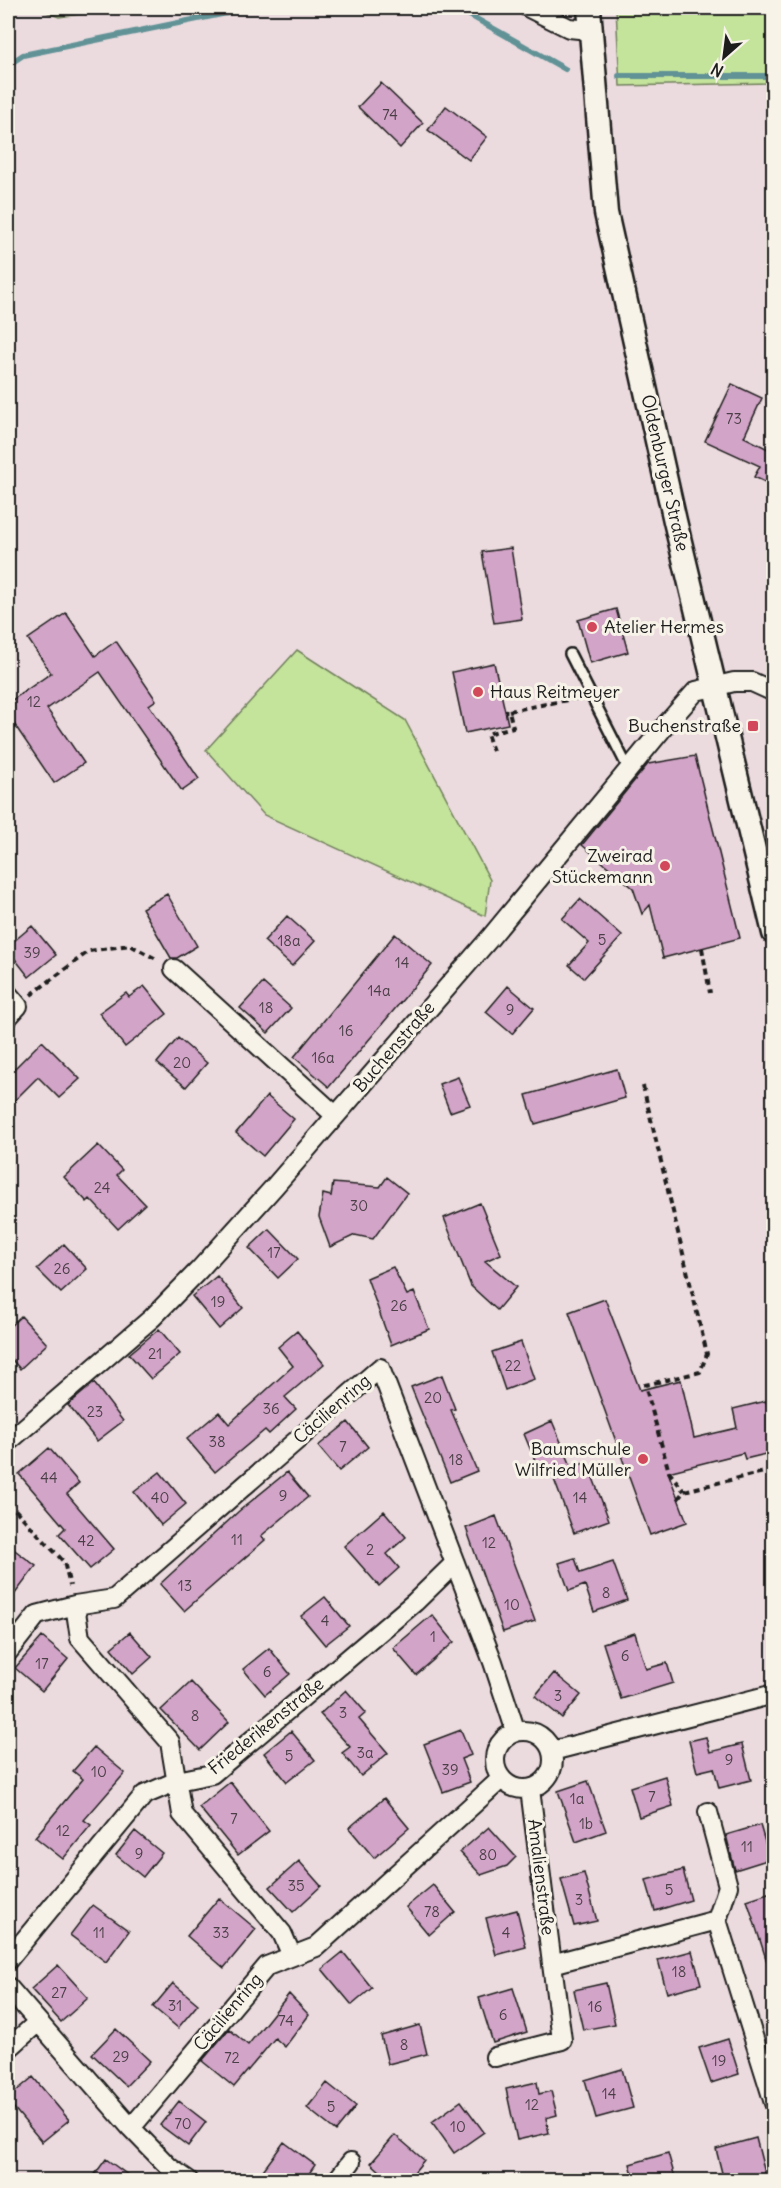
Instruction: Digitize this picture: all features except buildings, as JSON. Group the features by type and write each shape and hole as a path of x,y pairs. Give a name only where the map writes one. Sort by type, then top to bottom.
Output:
{"street":[{"path":"528,8 569,28 590,30"},
{"name":"Oldenburger Straße","path":"589,8 606,213 675,521 774,933"},
{"path":"715,686 752,682 774,692"},
{"name":"Buchenstraße","path":"8,1442 152,1318 274,1187 490,938 696,691 715,686"},
{"path":"174,969 335,1115"},
{"name":"Cäcilienring","path":"8,1652 38,1615 75,1605 114,1599 380,1368 493,1662 516,1732"},
{"name":"Friederikenstraße","path":"8,1960 144,1795 177,1781 212,1774 415,1602 455,1563"},
{"path":"75,1605 80,1638 170,1742 182,1814 282,1933 292,1956"},
{"path":"552,1751 774,1694"},
{"path":"527,1731 538,1734 552,1751 553,1767 550,1775 545,1781 530,1789 514,1788 501,1779 494,1761 496,1751 507,1736 516,1732 527,1731"},
{"name":"Cäcilienring","path":"131,2128 267,1966 316,1947 501,1779"},
{"name":"Amalienstraße","path":"495,2057 562,2040 530,1789"},
{"path":"708,1812 728,1886 717,1920 774,2103"},
{"path":"552,1964 717,1920"},
{"path":"8,1987 131,2128 170,2167 188,2181"},
{"path":"8,2049 38,2022"},
{"path":"337,2181 351,2162"}],"lane":[{"path":"570,654 629,770"}],"path":[{"path":"493,751 488,734 513,727 506,711 591,696"},
{"path":"11,1006 89,951 130,945 174,969"},
{"path":"702,948 710,993"},
{"path":"644,1086 707,1354 700,1372 645,1385 669,1472 684,1491"},
{"path":"678,1499 684,1491 772,1470"},
{"path":"8,1502 64,1562 75,1605"}],"green space":[{"path":"36,8 124,8 59,17"},
{"path":"616,8 773,8 773,83 620,86"},
{"path":"297,650 405,720 490,880 485,916 264,815 206,750"}],"waterway":[{"path":"8,65 23,55 251,8"},
{"path":"457,8 565,69"},
{"path":"619,76 774,76"}],"place":[{"name":"Atelier Hermes","path":"592,627"},
{"name":"Haus Reitmeyer","path":"478,692"},
{"name":"Buchenstraße","path":"753,726"},
{"name":"Zweirad Stückemann","path":"665,866"},
{"name":"Baumschule Wilfried Müller","path":"643,1459"}]}
